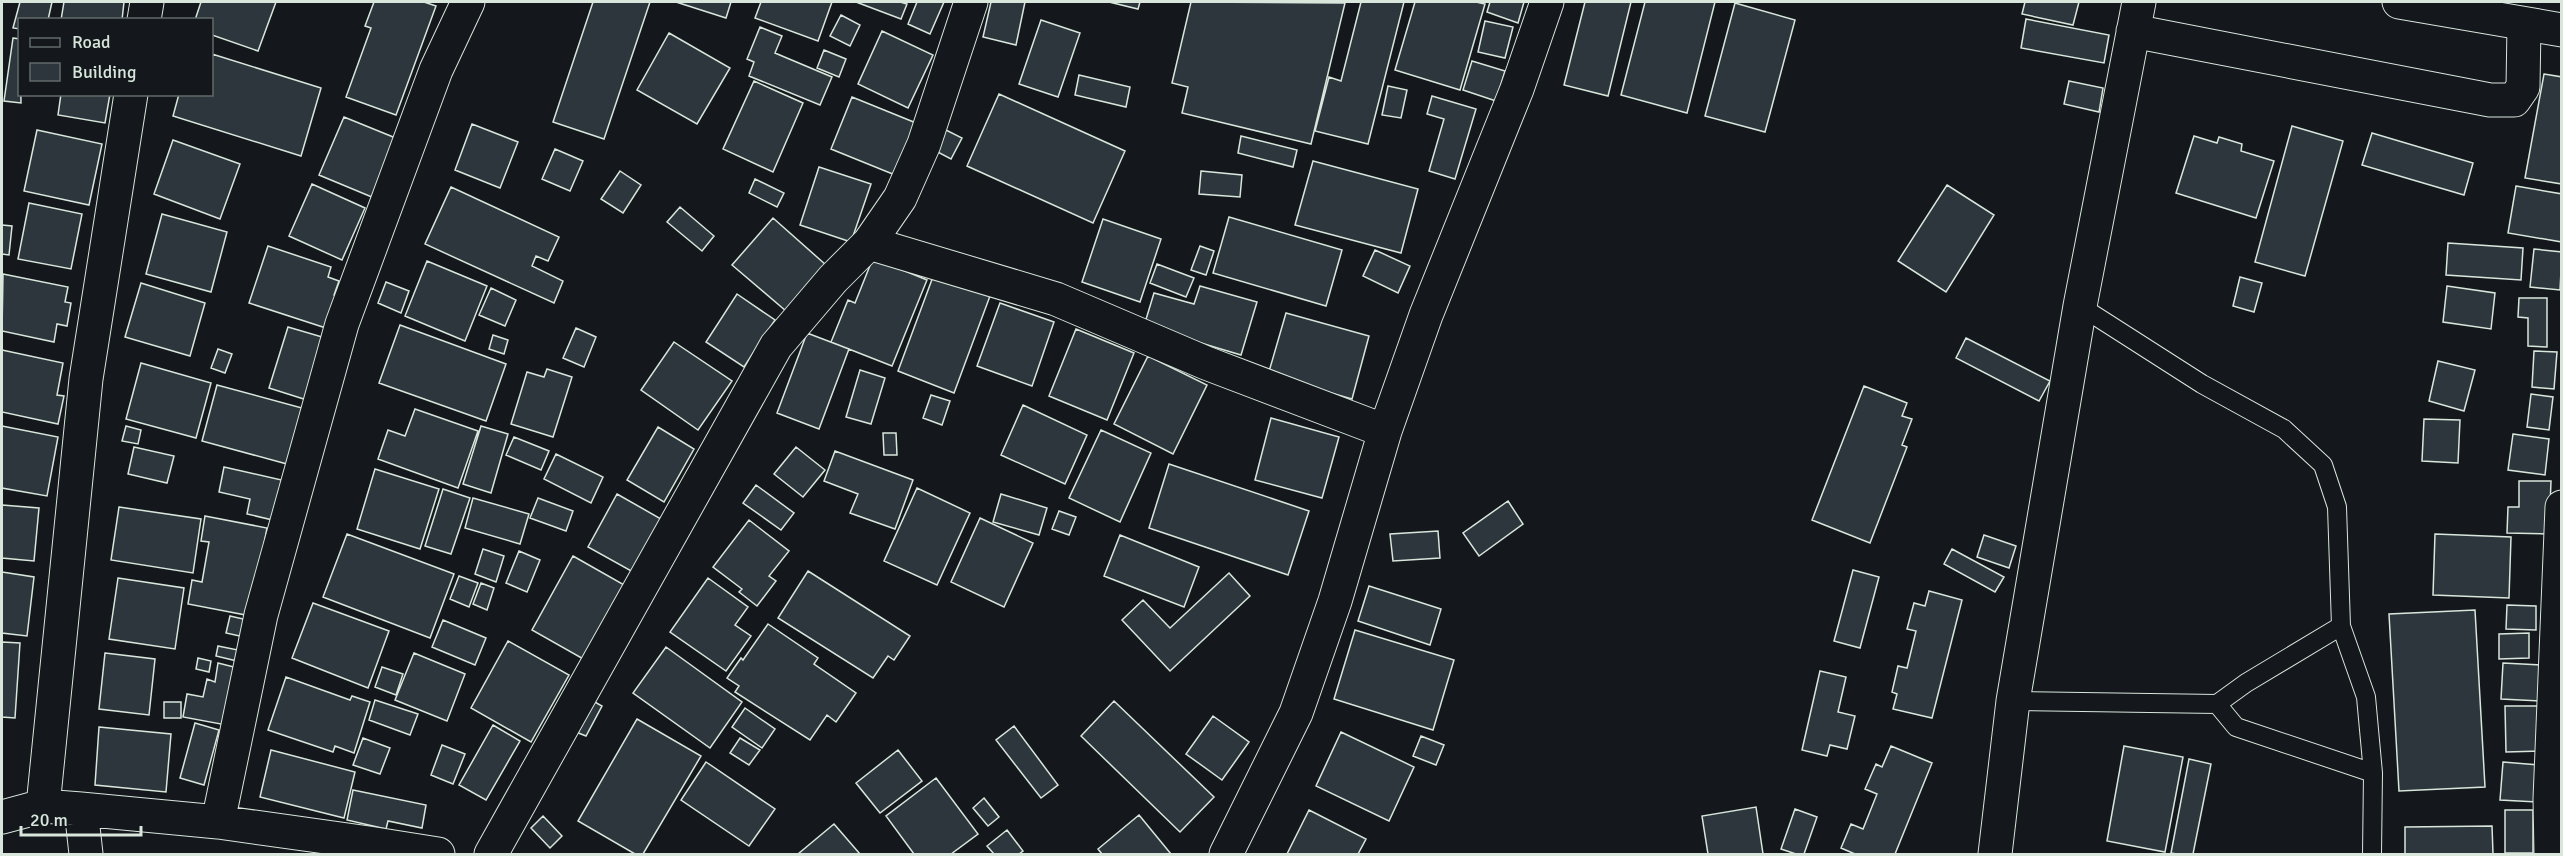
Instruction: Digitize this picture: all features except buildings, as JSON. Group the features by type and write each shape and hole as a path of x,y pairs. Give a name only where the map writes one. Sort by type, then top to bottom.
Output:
{"street":[{"path":"144,18 147,2"},
{"path":"218,822 261,615 342,324 436,70 468,2"},
{"path":"491,855 776,346 833,279 869,243 900,198 924,144 971,2"},
{"path":"1226,855 1296,713 1335,601 1385,431 1426,315 1517,89 1546,2"},
{"path":"2399,2 2523,26 2562,30"},
{"path":"1995,855 2013,701 2080,306 2136,16 2490,100 2514,100 2523,87 2523,26"},
{"path":"43,806 86,379 131,96"},
{"path":"869,243 1056,299 1206,363 1385,431"},
{"path":"2551,855 2550,799 2562,507"},
{"path":"2,817 43,806 81,809 218,822 369,849 438,855"},
{"path":"81,809 86,855"}],"lane":[{"path":"2080,306 2202,384 2284,429 2323,465 2337,507 2341,626 2366,697 2373,773 2372,855"},
{"path":"2013,701 2217,704 2256,676 2341,626"},
{"path":"2217,704 2236,727 2373,773"}]}
